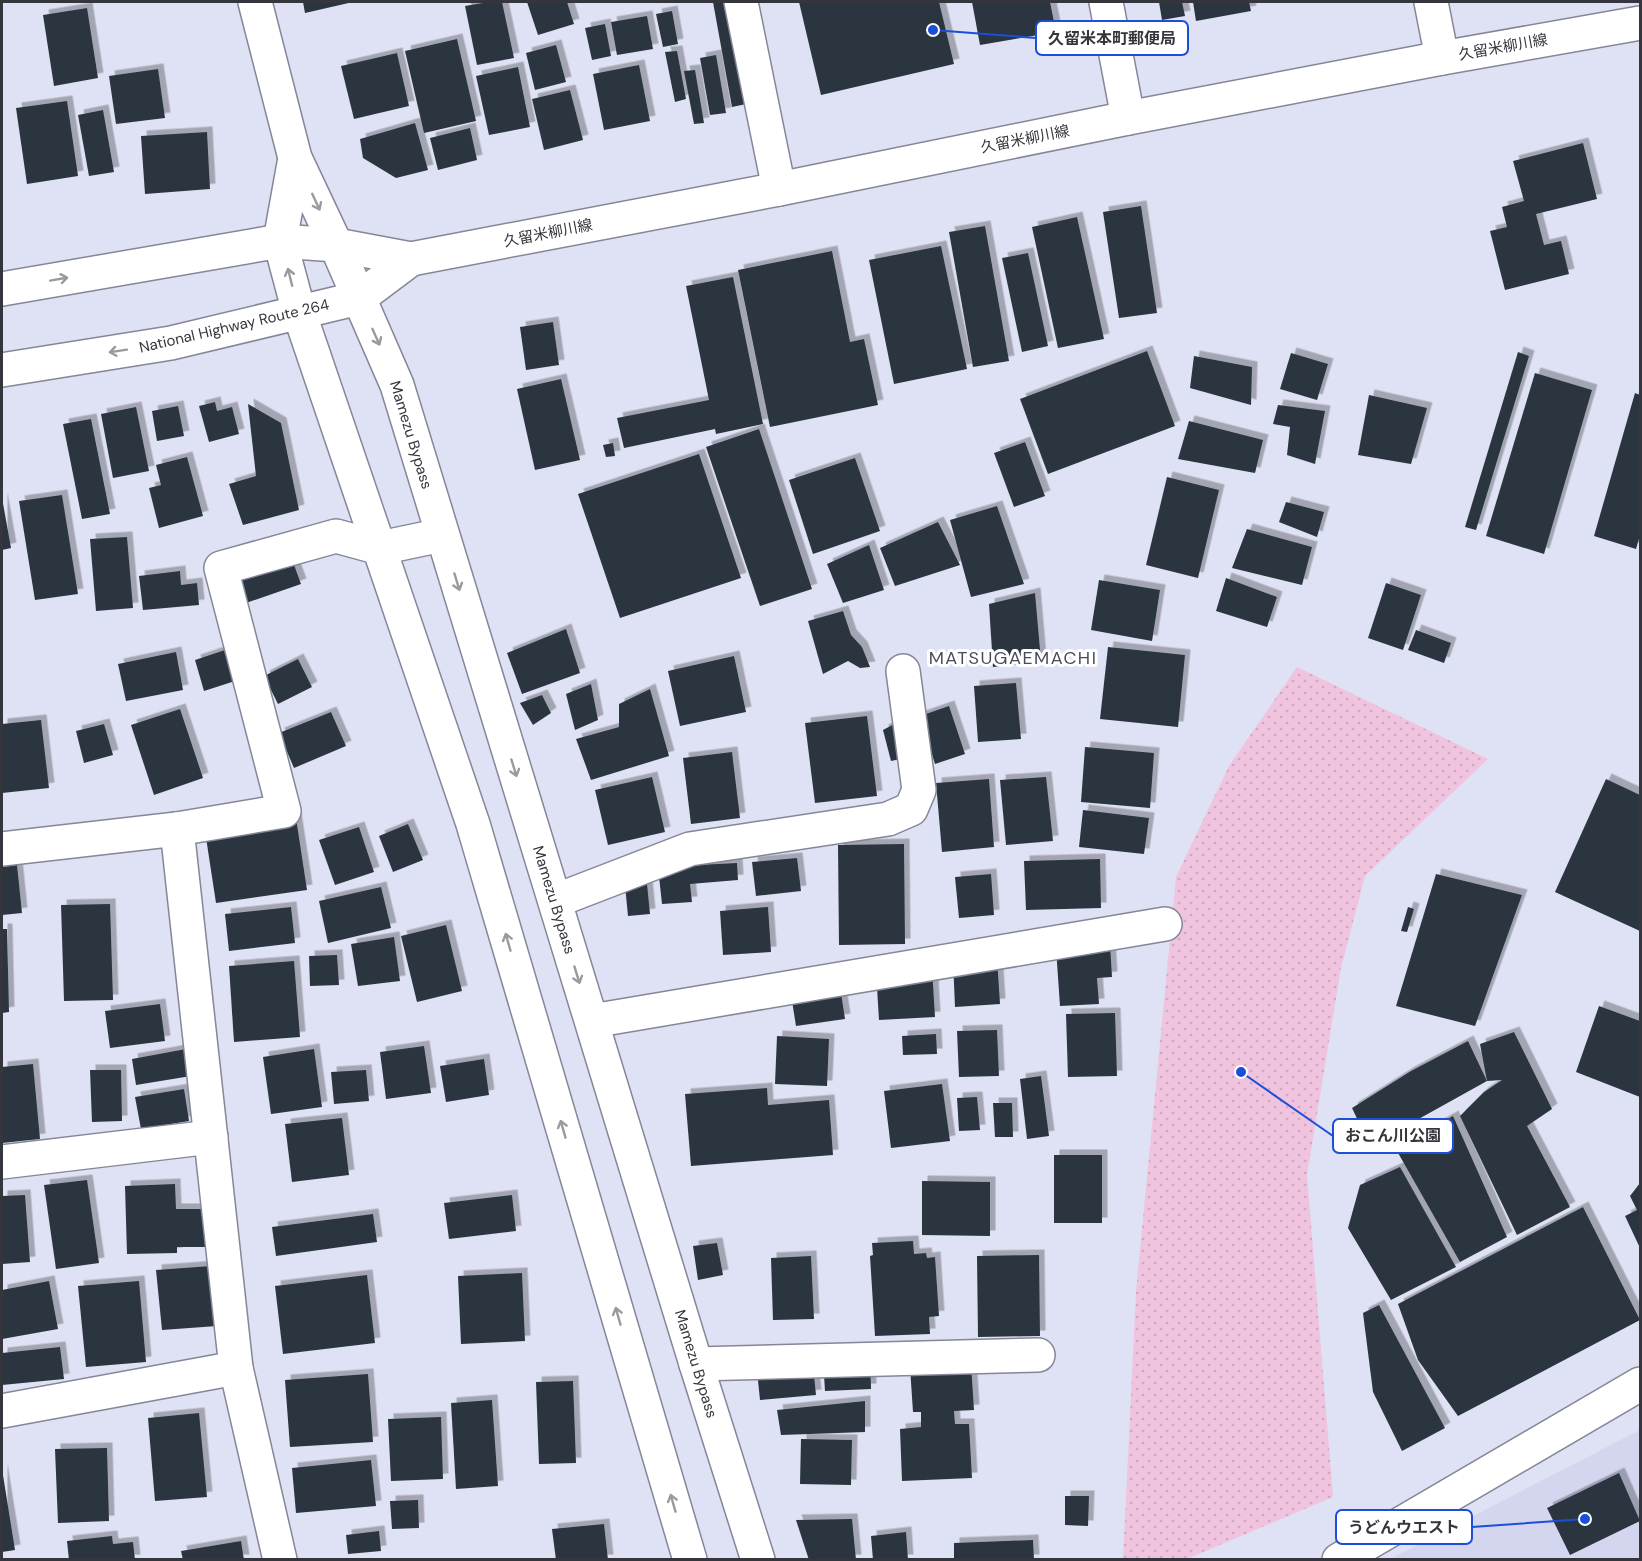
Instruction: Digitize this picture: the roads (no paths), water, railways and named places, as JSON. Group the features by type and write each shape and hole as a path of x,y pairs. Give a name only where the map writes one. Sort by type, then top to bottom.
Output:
{"main road":[{"path":"255,2 295,158 280,241 299,312 473,824 690,1560"},
{"path":"741,2 779,189"},
{"path":"1106,2 1128,118"},
{"path":"1431,2 1442,58"},
{"name":"久留米柳川線","path":"336,245 411,259 779,189 1128,118 1442,58 1641,23"},
{"name":"Mamezu Bypass","path":"295,158 397,385 758,1560"},
{"path":"2,289 280,241 336,245"},
{"name":"久留米柳川線","path":"359,298 411,259"},
{"name":"National Highway Route 264","path":"2,370 171,343 359,298"},
{"path":"2,849 177,829 284,811 221,568 336,536 380,548 442,535"},
{"path":"555,901 690,849 888,819 911,808 920,790 903,671"},
{"path":"177,829 236,1368 280,1560"},
{"path":"592,1021 1165,924"},
{"path":"2,1162 212,1137"},
{"path":"696,1364 1038,1354"},
{"path":"2,1411 236,1368"},
{"path":"1339,1560 1641,1384"}],"place":[{"name":"久留米本町郵便局","path":"933,30"},
{"name":"おこん川公園","path":"1241,1072"},
{"name":"うどんウエスト","path":"1585,1519"}],"district":[{"name":"MATSUGAEMACHI","path":"1013,658"}]}
